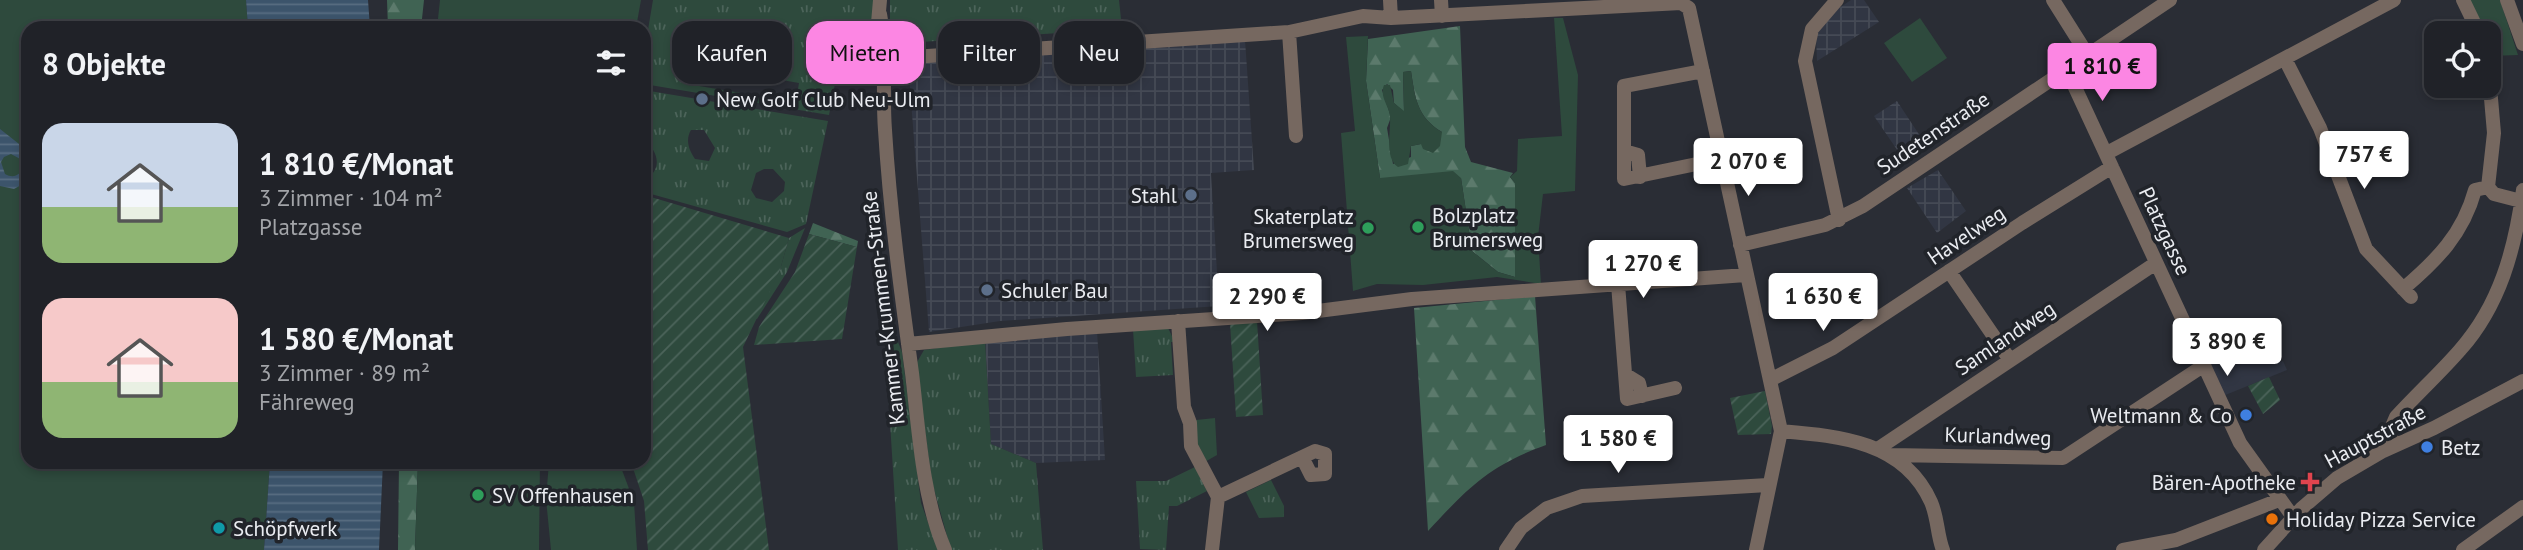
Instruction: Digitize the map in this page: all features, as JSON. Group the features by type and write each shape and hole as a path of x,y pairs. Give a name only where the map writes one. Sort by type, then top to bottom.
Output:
{"street":[{"path":"1390,0 1391,18"},
{"path":"1441,0 1442,16"},
{"path":"1837,0 1812,29 1805,61 1839,220"},
{"path":"2053,0 2087,54"},
{"name":"Sudetenstraße","path":"1740,245 1839,220 2170,0"},
{"name":"Havelweg","path":"1770,380 1833,348 2110,160 2394,0"},
{"path":"2463,0 2473,21"},
{"path":"2507,0 2523,44"},
{"path":"924,56 1289,32 1331,23 1442,16 1504,6 1667,2 1689,8 1781,431 1756,550"},
{"path":"1289,32 1296,136"},
{"path":"2285,59 2320,128 2366,249 2407,293 2449,246 2466,218 2475,190 2488,187"},
{"name":"Platzgasse","path":"2066,68 2243,449 2293,517"},
{"path":"1703,71 1625,80 1624,179 1721,159"},
{"name":"Kammer-Krummen-Straße","path":"883,84 890,202 908,344 927,486 945,550"},
{"path":"2393,446 2390,431 2396,418 2462,348 2482,321 2504,278 2521,220 2522,196 2494,194 2488,187 2494,133 2491,98"},
{"name":"Samlandweg","path":"1885,452 2010,360 2156,263"},
{"path":"1949,271 2010,360"},
{"path":"908,344 1303,313 1351,306 1377,296 1412,299 1746,275"},
{"path":"1618,284 1627,399 1675,388"},
{"path":"1178,321 1184,407 1190,423 1190,439 1218,497 1212,550"},
{"name":"Kurlandweg","path":"1781,431 1834,436 1885,452 2052,460 2063,458 2203,366"},
{"name":"Hauptstraße","path":"2264,550 2293,517 2337,478 2393,446 2523,381"},
{"path":"1885,452 1910,472 1929,499 1943,550"},
{"path":"1218,497 1302,457"},
{"path":"1506,550 1521,528 1547,508 1582,496 1768,485"},
{"path":"2123,550 2176,540 2279,500"},
{"path":"2463,550 2523,508"}],"shaded area":[{"path":"1851,0 1864,0 1879,22 1817,61 1816,36 1826,17"},
{"path":"1245,40 1254,170 1211,173 1219,306 1000,321 929,332 910,84 924,84 924,61 938,60 938,84 1040,84 1040,53 1054,52 1054,84 1144,84 1144,47"},
{"path":"1897,101 1926,145 1904,160 1874,116"},
{"path":"1938,170 1966,211 1937,233 1907,188"},
{"path":"2254,327 2259,340 2264,338 2267,347 2271,346 2278,362 2283,361 2287,370 2223,396 2203,347"},
{"path":"1097,331 1105,460 1036,463 991,444 985,341"}],"green space":[{"path":"0,0 246,0 248,21 21,21 21,469 270,469 264,550 0,550"},
{"path":"387,0 424,0 422,21 388,21"},
{"path":"440,0 641,0 637,21 438,21"},
{"path":"653,0 875,0 875,21 806,21 806,84 835,84 829,115 651,85 650,21"},
{"path":"890,0 1119,0 1121,21 1054,21 1054,33 1040,34 1040,21 938,21 938,41 924,42 924,21 890,21"},
{"path":"2469,0 2500,0 2518,55 2501,56 2501,21 2479,21"},
{"path":"1554,18 1563,18 1578,75 1575,191 1543,194 1538,237 1541,284 1497,277 1423,285 1377,284 1353,291 1341,133 1355,131 1346,37 1368,36 1366,81 1380,178 1453,171 1461,178 1472,251 1498,272 1515,277 1515,183 1510,177 1517,171 1518,139 1562,136"},
{"path":"1920,18 1947,58 1912,82 1884,43"},
{"path":"1460,26 1465,147 1471,162 1513,173 1510,177 1515,183 1515,277 1498,272 1472,251 1461,178 1380,178 1366,81 1368,39","holes":["1411,71 1422,113 1442,132 1421,144 1411,146 1411,157 1393,164 1387,128 1391,117 1382,90 1387,84 1393,90 1394,103 1404,112 1403,72"]},
{"path":"1411,71 1422,113 1442,132 1440,146 1433,153 1423,149 1421,144 1411,146 1408,164 1398,167 1391,157 1390,114 1383,90 1384,85 1390,85 1394,103 1404,111 1403,72"},
{"name":"New Golf Club Neu-Ulm","path":"651,91 828,121 806,224 787,232 651,194 651,175 657,161 653,150","holes":["691,130 704,130 715,148 709,161 695,159 688,141","773,169 785,182 784,191 772,202 756,198 751,190 756,173"]},
{"path":"651,197 789,238 780,270 743,347 769,550 648,550 644,501 633,469 651,469"},
{"path":"813,223 858,241 857,247 809,234"},
{"path":"805,228 787,272 757,319 755,318 780,270 789,238"},
{"path":"809,234 857,247 842,339 754,345 759,327 795,272"},
{"path":"1535,296 1546,445 1509,461 1480,480 1428,531 1414,308"},
{"path":"1257,321 1263,415 1236,417 1230,323"},
{"path":"1168,328 1175,342 1171,342 1173,375 1136,377 1133,329"},
{"path":"985,341 991,444 1036,463 1043,550 951,550 932,482 916,364 924,350"},
{"path":"885,342 898,342 902,352 921,503 938,550 898,550"},
{"path":"2269,377 2280,400 2263,414 2248,386"},
{"path":"1765,391 1771,434 1738,435 1730,398"},
{"path":"1215,418 1217,455 1203,463 1194,447 1196,420"},
{"path":"1195,467 1207,491 1177,506 1169,506 1166,550 1140,549 1136,481 1166,481"},
{"path":"399,469 418,469 415,550 398,550"},
{"name":"SV Offenhausen","path":"418,469 540,469 539,550 415,550"},
{"path":"548,469 622,469 634,502 637,550 551,550 546,499"},
{"path":"1271,480 1284,506 1284,517 1259,518 1246,492"}],"water":[{"path":"246,0 368,0 370,21 248,21"},
{"path":"0,129 21,146 21,159 11,154 1,162 5,174 14,176 21,171 21,185 14,189 0,186"},
{"path":"270,469 383,469 379,550 264,550"}],"place":[{"name":"New Golf Club Neu-Ulm","path":"702,99"},
{"name":"Stahl","path":"1191,195"},
{"name":"Bolzplatz Brumersweg","path":"1418,227"},
{"name":"Skaterplatz Brumersweg","path":"1368,228"},
{"name":"Schuler Bau","path":"987,290"},
{"name":"Weltmann & Co","path":"2246,415"},
{"name":"Betz","path":"2427,447"},
{"name":"Bären-Apotheke","path":"2310,482"},
{"name":"SV Offenhausen","path":"478,495"},
{"name":"Holiday Pizza Service","path":"2272,519"},
{"name":"Schöpfwerk","path":"219,528"}]}
